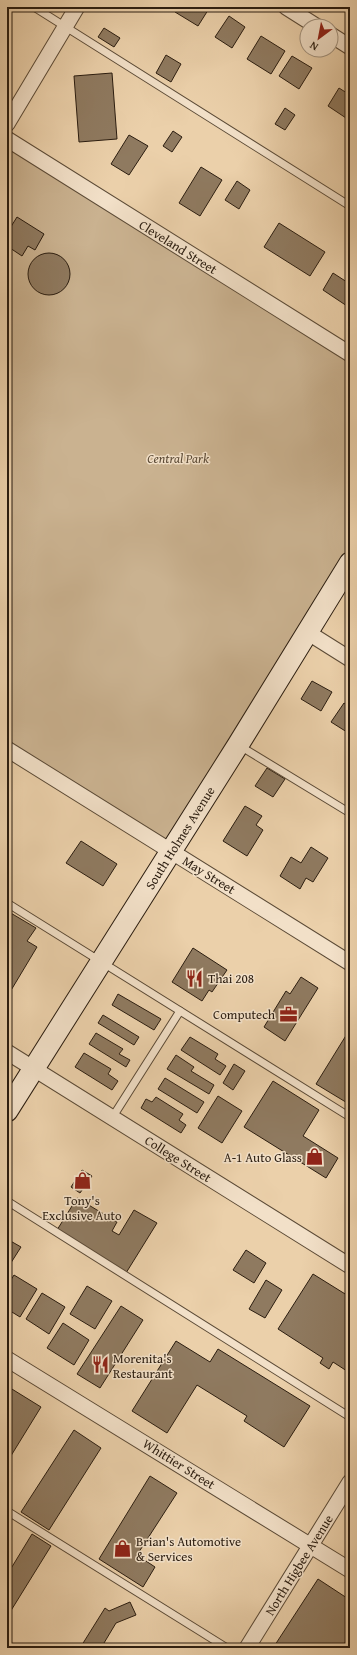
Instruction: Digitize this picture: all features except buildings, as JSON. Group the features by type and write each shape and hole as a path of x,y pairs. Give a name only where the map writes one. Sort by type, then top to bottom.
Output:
{"main road":[{"name":"South Holmes Avenue","path":"7,1111 238,745 350,563"}],"street":[{"path":"7,124 77,7"},
{"path":"286,7 303,18"},
{"path":"339,40 350,47"},
{"name":"Cleveland Street","path":"7,140 350,354"},
{"path":"307,632 350,659"},
{"name":"May Street","path":"7,749 350,963"},
{"name":"College Street","path":"7,1052 350,1266"},
{"name":"Whittier Street","path":"7,1359 350,1570"},
{"name":"North Higbee Avenue","path":"247,1648 350,1482"}],"lane":[{"path":"34,7 350,206"},
{"path":"238,745 350,813"},
{"path":"7,903 350,1117"},
{"path":"112,1118 180,1011"},
{"path":"7,1201 350,1417"},
{"path":"7,1511 227,1648"}],"green space":[{"name":"Central Park","path":"7,139 350,354 350,562 171,851 7,749"}],"place":[{"name":"Thai 208","path":"195,978"},
{"name":"Computech","path":"288,1014"},
{"name":"A-1 Auto Glass","path":"315,1157"},
{"name":"Tony's Exclusive Auto","path":"82,1181"},
{"name":"Morenita's Restaurant","path":"100,1365"},
{"name":"Brian's Automotive & Services","path":"123,1548"}]}
